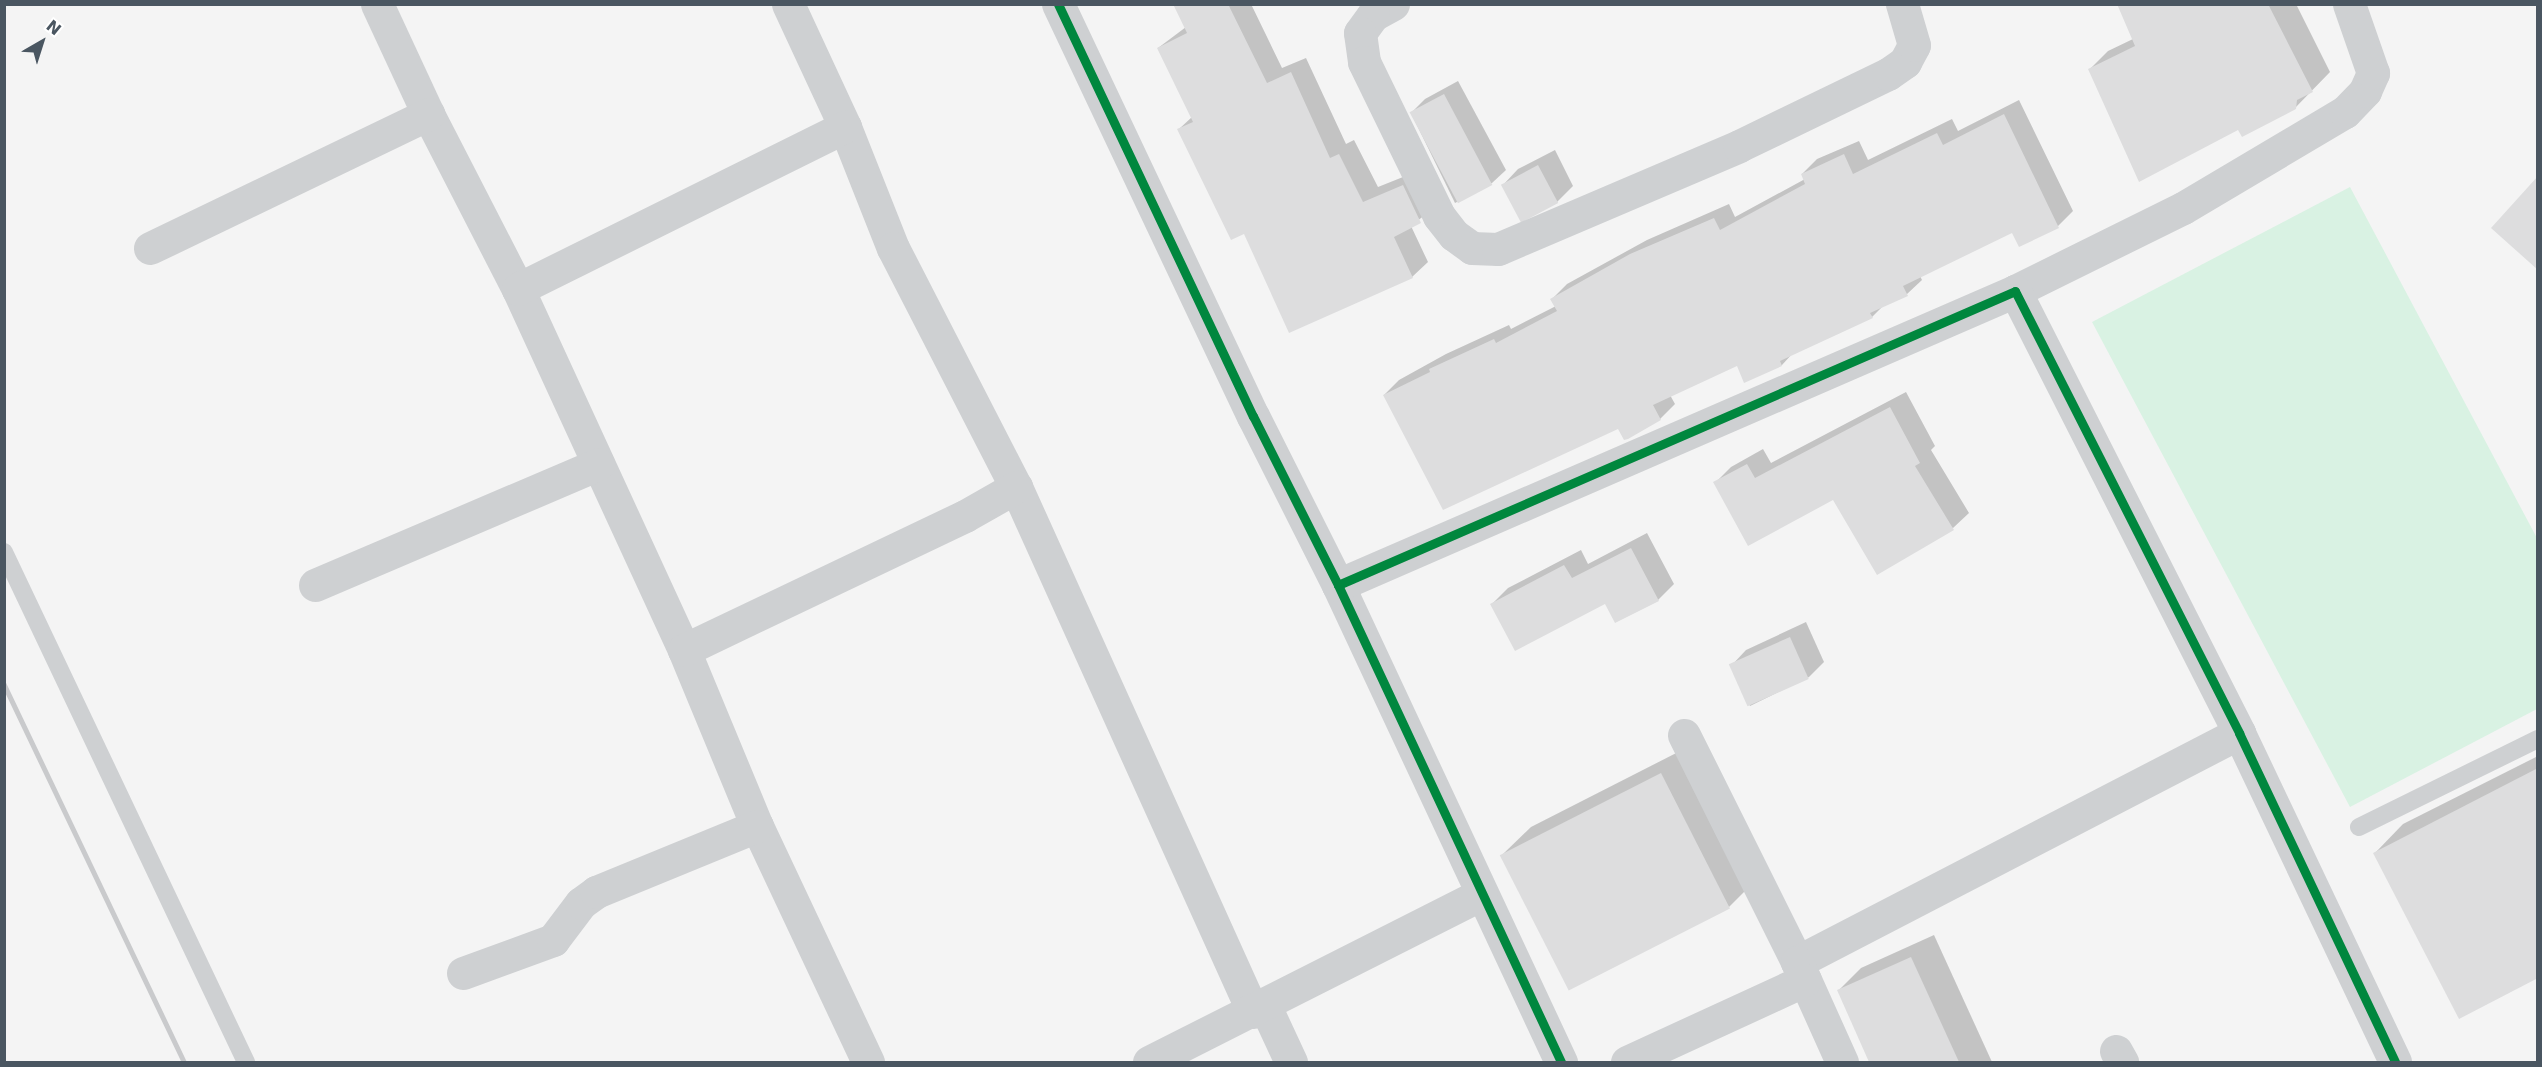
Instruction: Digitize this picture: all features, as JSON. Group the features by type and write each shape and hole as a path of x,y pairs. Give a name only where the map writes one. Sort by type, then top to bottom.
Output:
{"street":[{"path":"377,4 428,114 518,289 684,650 757,826 868,1062"},
{"path":"788,4 845,127 893,248 1016,487 1259,1009 1291,1062"},
{"path":"1058,4 1152,197 1253,416 1338,585 1480,894 1561,1062"},
{"path":"1393,4 1373,15 1360,33 1364,62 1439,216 1454,235 1472,248 1498,249 1739,146 1888,74 1905,62 1914,45 1902,4"},
{"path":"1338,585 2015,291 2183,208 2345,112 2365,91 2373,73 2349,4"},
{"path":"150,248 428,114"},
{"path":"518,289 845,127"},
{"path":"2015,291 2239,733 2395,1062"},
{"path":"315,585 598,464"},
{"path":"684,650 965,516 1016,487"},
{"path":"1628,1062 1801,971 2239,733"},
{"path":"1684,735 1801,971 1842,1062"},
{"path":"463,973 553,940 581,903 596,892 757,826"},
{"path":"1149,1062 1259,1009 1480,894"}],"lane":[{"path":"4,552 246,1062"},
{"path":"2359,827 2538,739"}],"green space":[{"path":"2350,187 2538,540 2537,709 2350,807 2092,322"}],"building":[{"path":"1173,4 1228,4 1267,83 1291,72 1330,158 1339,154 1363,202 1403,185 1421,223 1394,237 1413,278 1289,333 1244,234 1231,240 1177,129 1193,122 1157,48 1187,33"},
{"path":"2117,4 2268,4 2313,92 2297,100 2296,109 2242,137 2238,130 2139,182 2088,69 2135,46"},
{"path":"1444,94 1492,185 1458,203 1410,112"},
{"path":"2004,114 2059,228 2019,247 2012,233 1903,286 1908,296 1870,313 1873,318 1780,361 1782,366 1744,383 1737,366 1653,405 1661,420 1628,439 1624,440 1618,429 1443,510 1383,395 1430,372 1429,369 1494,339 1496,343 1557,311 1550,299 1630,254 1714,218 1720,230 1805,184 1801,174 1844,154 1853,174 1937,133 1943,145"},
{"path":"1538,165 1558,203 1521,223 1501,185"},
{"path":"2538,176 2538,270 2491,228"},
{"path":"1890,407 1920,463 1915,466 1954,530 1877,575 1833,500 1748,546 1713,482 1747,464 1755,478"},
{"path":"1631,548 1659,601 1615,623 1605,604 1515,651 1490,604 1564,565 1572,578"},
{"path":"1790,637 1809,679 1748,706 1729,664"},
{"path":"2538,768 2538,978 2459,1019 2373,853"},
{"path":"1661,773 1730,908 1569,991 1500,855"},
{"path":"1911,957 1959,1062 1869,1062 1837,990"}],"railway":[{"path":"4,684 184,1062"}],"cycle path":[{"path":"1058,4 1253,416 1338,585 1561,1062"},
{"path":"1338,585 2015,291 2239,733 2395,1062"}]}
